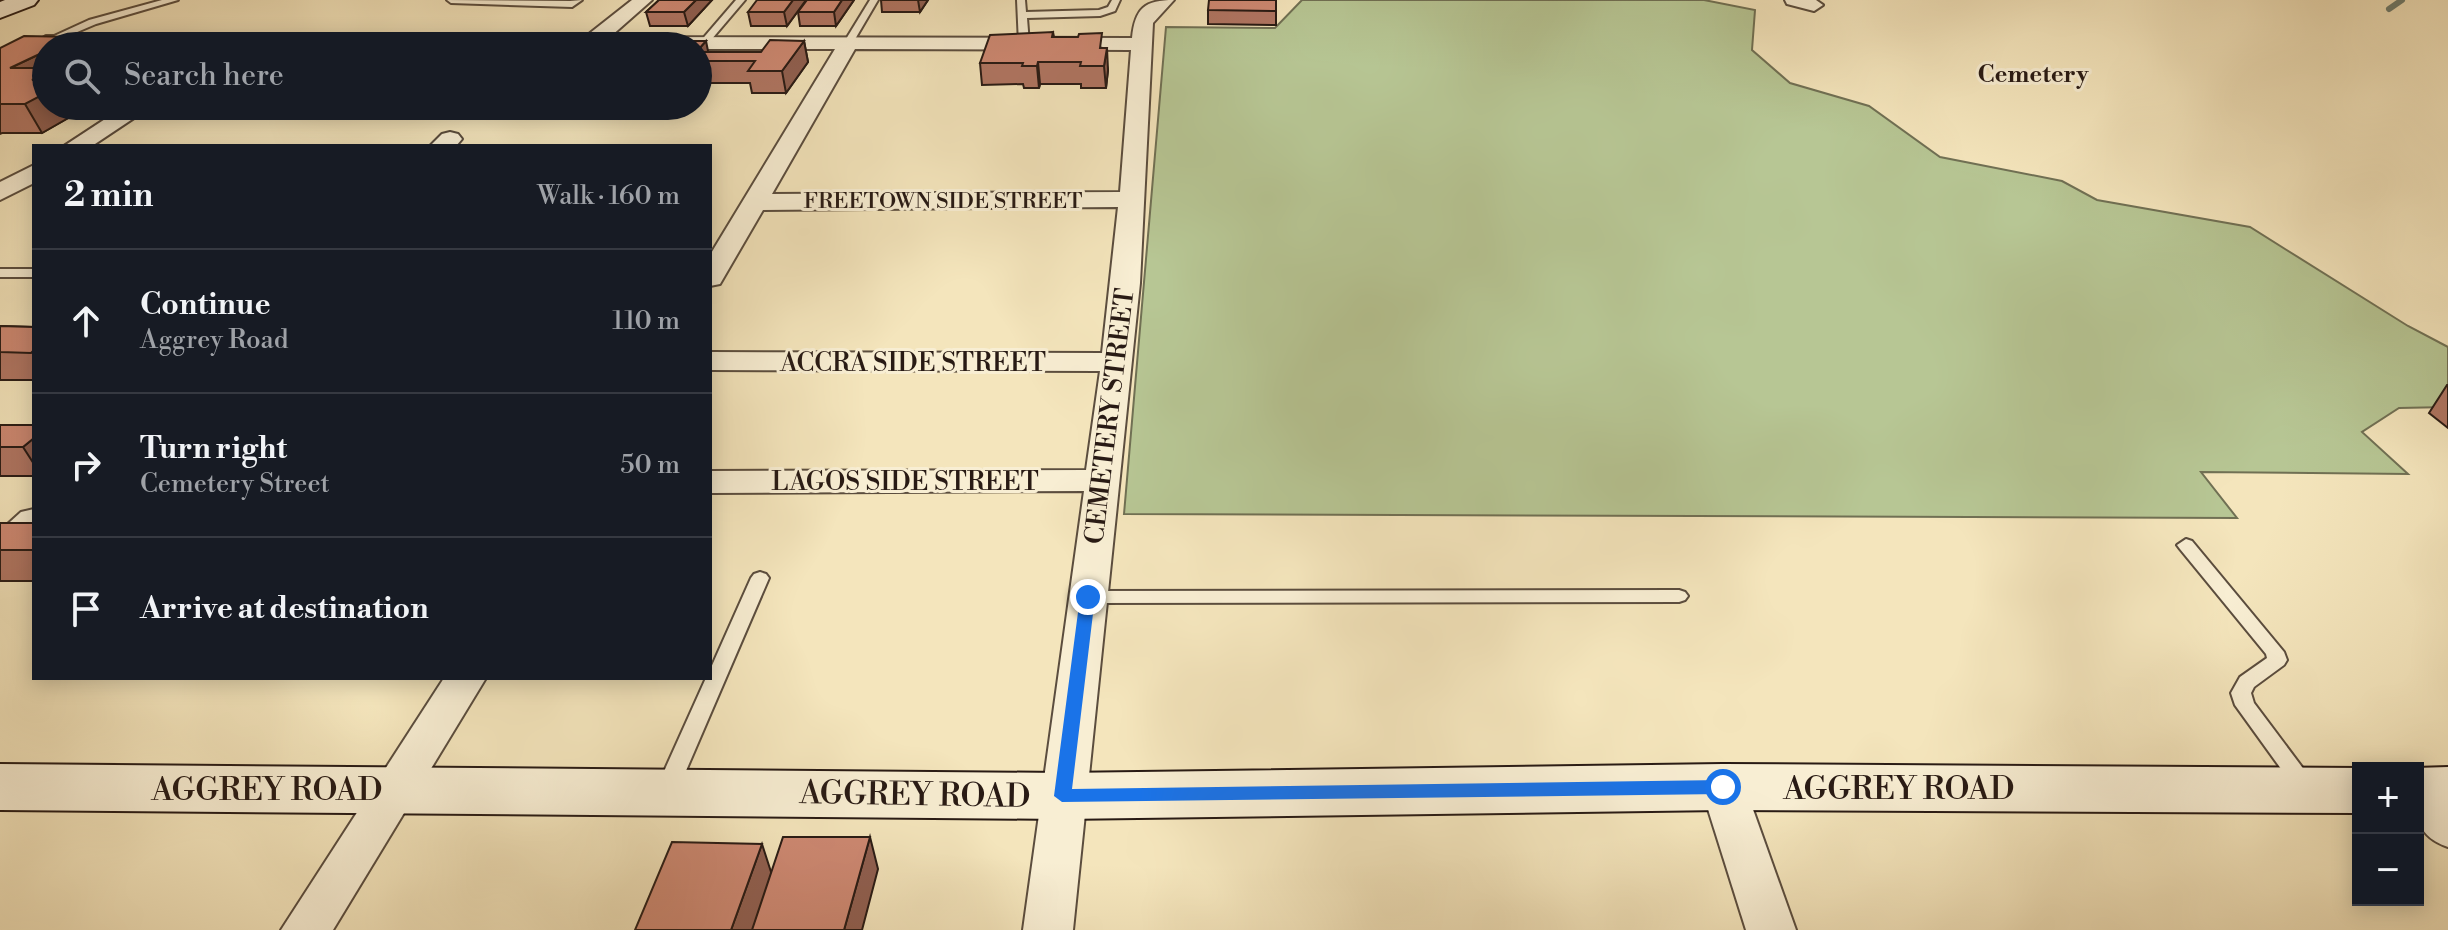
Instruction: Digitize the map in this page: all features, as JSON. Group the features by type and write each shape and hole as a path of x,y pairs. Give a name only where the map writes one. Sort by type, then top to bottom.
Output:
{"street":[{"path":"0,11 26,0"},
{"path":"604,32 643,0"},
{"name":"CEMETERY STREET","path":"1048,930 1126,283 1142,44 1147,14 1165,0"},
{"path":"1794,0 1814,5"},
{"path":"712,275 848,44"},
{"path":"712,45 1142,44"},
{"path":"79,144 118,120"},
{"path":"0,193 32,173"},
{"name":"FREETOWN SIDE STREET","path":"755,202 1131,199"},
{"name":"ACCRA SIDE STREET","path":"712,361 1115,362"},
{"name":"LAGOS SIDE STREET","path":"712,482 1100,480"},
{"path":"0,551 32,522"},
{"path":"306,930 464,680"},
{"name":"AGGREY ROAD","path":"0,787 1062,796 1723,787 2333,790"},
{"path":"1723,787 1771,930"},
{"path":"2424,792 2448,790"},
{"path":"2424,799 2448,828"}],"lane":[{"path":"65,32 111,14 174,0"},
{"path":"451,0 572,4 578,0"},
{"path":"712,33 741,0"},
{"path":"848,44 874,0"},
{"path":"1021,0 1024,44"},
{"path":"1022,15 1100,13 1112,9 1116,0"},
{"path":"0,273 32,273"},
{"path":"2186,545 2275,652 2277,660 2247,682 2241,693 2245,705 2333,790"},
{"path":"666,792 760,578"},
{"path":"1088,597 1679,596"}],"green space":[{"path":"1302,0 1704,0 1755,10 1752,50 1790,83 1869,106 1940,157 2062,181 2097,200 2250,227 2408,326 2448,347 2448,407 2399,408 2362,432 2408,474 2201,472 2237,518 1124,514 1166,27 1275,28"}],"building":[{"path":"659,0 696,0 684,12 646,12"},
{"path":"757,0 793,0 784,12 748,12"},
{"path":"807,0 842,0 834,12 798,12"},
{"path":"1209,0 1276,0 1276,11 1208,10"},
{"path":"1053,32 1052,37 1102,33 1100,48 1107,48 1104,66 1080,66 1081,62 1038,62 1037,66 980,63 990,35"},
{"path":"24,36 32,36 32,58 10,68 32,68 32,100 25,104 0,104 0,48"},
{"path":"770,40 804,41 782,71 748,71 755,61 712,61 712,52 761,52"},
{"path":"0,326 32,327 31,353 0,352"},
{"path":"0,425 32,425 32,440 23,447 0,447"},
{"path":"0,523 32,523 32,550 0,550"},
{"path":"783,837 870,837 844,930 752,930"},
{"path":"672,842 762,844 731,930 635,930"}],"waterway":[{"path":"2389,9 2402,0"}],"district":[{"name":"Cemetery","path":"2033,74"}],"route":[{"path":"1088,597 1062,796 1723,787"}]}
